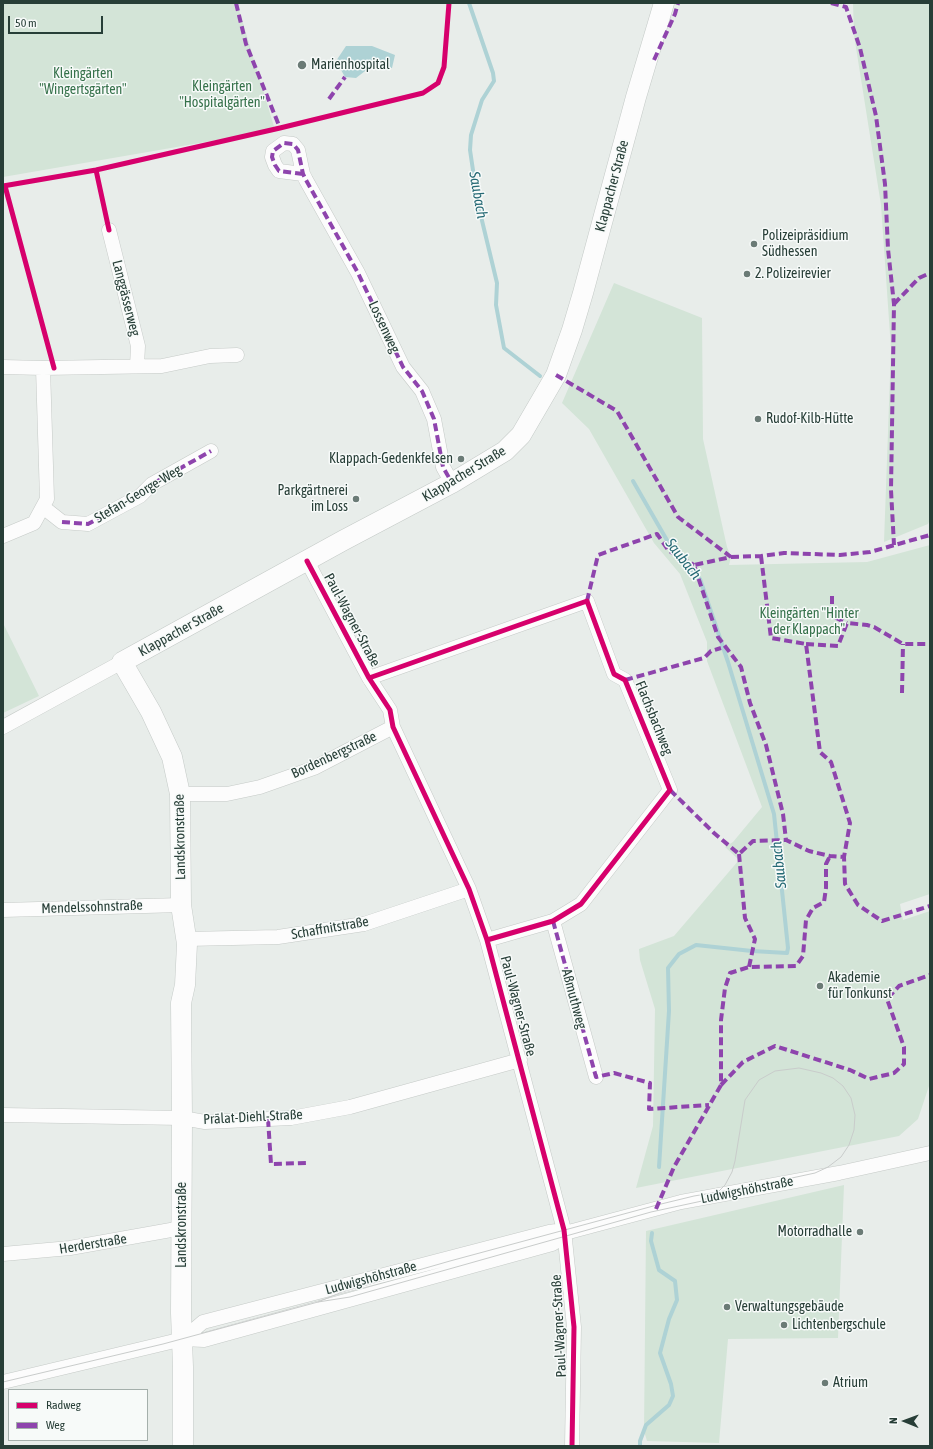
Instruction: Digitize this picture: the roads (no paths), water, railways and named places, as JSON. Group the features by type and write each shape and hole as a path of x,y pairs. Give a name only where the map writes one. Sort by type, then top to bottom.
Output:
{"main road":[{"name":"Klappacher Straße","path":"122,662 452,483 499,455 517,440 556,375 584,292 636,97 664,3"},
{"name":"Landskronstraße","path":"122,662 151,712 172,757 180,794 181,905 187,939 185,985 181,1003"},
{"name":"Landskronstraße","path":"181,905 174,927 174,940 177,986 181,1003 181,1313 183,1339 183,1446"}],"street":[{"name":"Lossenweg","path":"303,174 358,273 403,367 422,391 434,420 443,467 452,483"},
{"name":"Langgässerweg","path":"109,230 138,346 137,366"},
{"path":"3,367 43,368 162,366 210,356 237,355"},
{"path":"3,536 34,523 47,500 43,368"},
{"name":"Stefan-George-Weg","path":"43,507 62,522 88,524 140,496 152,484 212,451"},
{"name":"Paul-Wagner-Straße","path":"307,561 369,678 390,710 393,727 469,889 487,940 565,1233 574,1327 572,1446"},
{"name":"Flachsbachweg","path":"369,678 587,601 614,674 625,680 670,790 581,904 553,921 487,940"},
{"name":"Klappacher Straße","path":"3,727 122,662"},
{"name":"Bordenbergstraße","path":"180,794 227,794 260,787 314,768 393,727"},
{"name":"Schaffnitstraße","path":"187,939 278,937 364,924 469,889"},
{"name":"Mendelssohnstraße","path":"3,910 181,905"},
{"name":"Aßmuthweg","path":"553,921 596,1076"},
{"name":"Prälat-Diehl-Straße","path":"3,1115 182,1118 205,1122 291,1118 350,1107 520,1060"},
{"name":"Ludwigshöhstraße","path":"3,1382 183,1339 203,1322 549,1232 565,1233 681,1202 839,1173 930,1153"},
{"name":"Herderstraße","path":"3,1254 70,1248 182,1228"}],"water":[{"path":"346,46 372,46 395,55 392,68 369,68 356,78 345,77 336,61"}],"waterway":[{"name":"Saubach","path":"469,3 493,73 494,81 482,100 471,135 470,150 478,204 497,283 496,305 504,348 540,376"},
{"name":"Saubach","path":"633,481 668,542 700,579 728,662 774,814 788,948 787,953 696,945 679,954 668,968 669,1011 659,1167"},
{"name":"Saubach","path":"640,1446 640,1441 646,1425 669,1405 673,1396 671,1384 660,1353 669,1319 677,1300 675,1281 659,1270 651,1241 652,1233"}],"tram line":[{"path":"3,1382 163,1344 318,1302 350,1297 651,1212 702,1201 718,1192 725,1185 732,1172 745,1100 759,1080 775,1071 799,1068 821,1073 833,1078 843,1086 851,1098 855,1115 854,1130 849,1145 841,1157 828,1167 815,1173 778,1181 718,1192 694,1196 657,1205 450,1261 342,1292 318,1302"}],"place":[{"name":"Marienhospital","path":"302,65"},
{"name":"Polizeipräsidium Südhessen","path":"754,244"},
{"name":"2. Polizeirevier","path":"747,274"},
{"name":"Rudof-Kilb-Hütte","path":"758,419"},
{"name":"Klappach-Gedenkfelsen","path":"461,459"},
{"name":"Parkgärtnerei im Loss","path":"356,499"},
{"name":"Akademie für Tonkunst","path":"820,986"},
{"name":"Motorradhalle","path":"860,1232"},
{"name":"Verwaltungsgebäude","path":"727,1307"},
{"name":"Lichtenbergschule","path":"784,1325"},
{"name":"Atrium","path":"825,1383"}],"park label":[{"name":"Kleingärten \"Wingertsgärten\"","path":"83,82"},
{"name":"Kleingärten \"Hospitalgärten\"","path":"222,96"},
{"name":"Kleingärten \"Hinter der Klappach\"","path":"809,622"}]}
